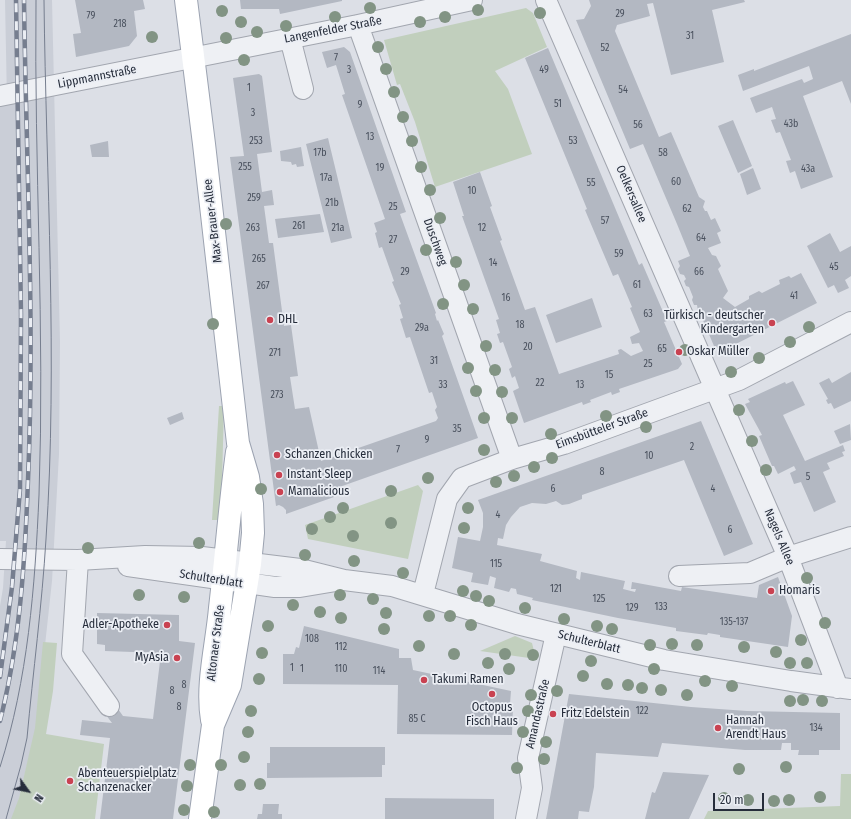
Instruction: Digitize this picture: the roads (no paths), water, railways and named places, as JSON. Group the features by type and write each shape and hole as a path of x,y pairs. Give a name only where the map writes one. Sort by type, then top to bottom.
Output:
{"main road":[{"name":"Max-Brauer-Allee","path":"186,0 189,32 194,57 238,443 248,477 252,504 253,533 247,585"},
{"name":"Max-Brauer-Allee","path":"223,571 238,443"},
{"name":"Altonaer Straße","path":"213,725 209,702 223,571"},
{"name":"Altonaer Straße","path":"200,819 213,725 230,684 247,585"}],"street":[{"name":"Langenfelder Straße","path":"194,57 358,25 472,0"},
{"name":"Oelkersallee","path":"546,0 715,388"},
{"name":"Duschweg","path":"358,25 512,459"},
{"path":"290,38 303,89"},
{"name":"Lippmannstraße","path":"0,96 194,57"},
{"name":"Eimsbütteler Straße","path":"423,594 447,499 462,478 512,459 564,444 739,380 851,322"},
{"name":"Nagels Allee","path":"715,388 844,688"},
{"path":"679,576 750,573 788,557 851,536"},
{"name":"Schulterblatt","path":"0,559 78,560 223,571 250,564 300,569 344,580 392,586 423,594 510,622 664,660 844,688"},
{"path":"78,560 72,654 109,706"},
{"name":"Schulterblatt","path":"223,571 247,585 275,588 300,587 344,580"},
{"name":"Amandastraße","path":"526,819 532,788 528,758 556,634"}],"tram line":[{"path":"0,767 10,734 24,667 35,564 39,495 41,371 36,124 36,0"},
{"path":"6,819 27,738 46,539 51,405 51,337 44,0"}],"railway":[{"path":"0,677 12,587 20,489 21,314 16,0"},
{"path":"0,721 7,692 17,632 20,602 25,541 30,420 31,360 24,0"}],"place":[{"name":"DHL","path":"270,320"},
{"name":"Türkisch - deutscher Kindergarten","path":"772,323"},
{"name":"Oskar Müller","path":"679,352"},
{"name":"Schanzen Chicken","path":"277,455"},
{"name":"Instant Sleep","path":"279,475"},
{"name":"Mamalicious","path":"280,492"},
{"name":"Homaris","path":"771,591"},
{"name":"Adler-Apotheke","path":"167,625"},
{"name":"MyAsia","path":"177,658"},
{"name":"Takumi Ramen","path":"424,680"},
{"name":"Octopus Fisch Haus","path":"492,694"},
{"name":"Fritz Edelstein","path":"553,714"},
{"name":"Hannah Arendt Haus","path":"718,728"},
{"name":"Abenteuerspielplatz Schanzenacker","path":"70,781"}]}
